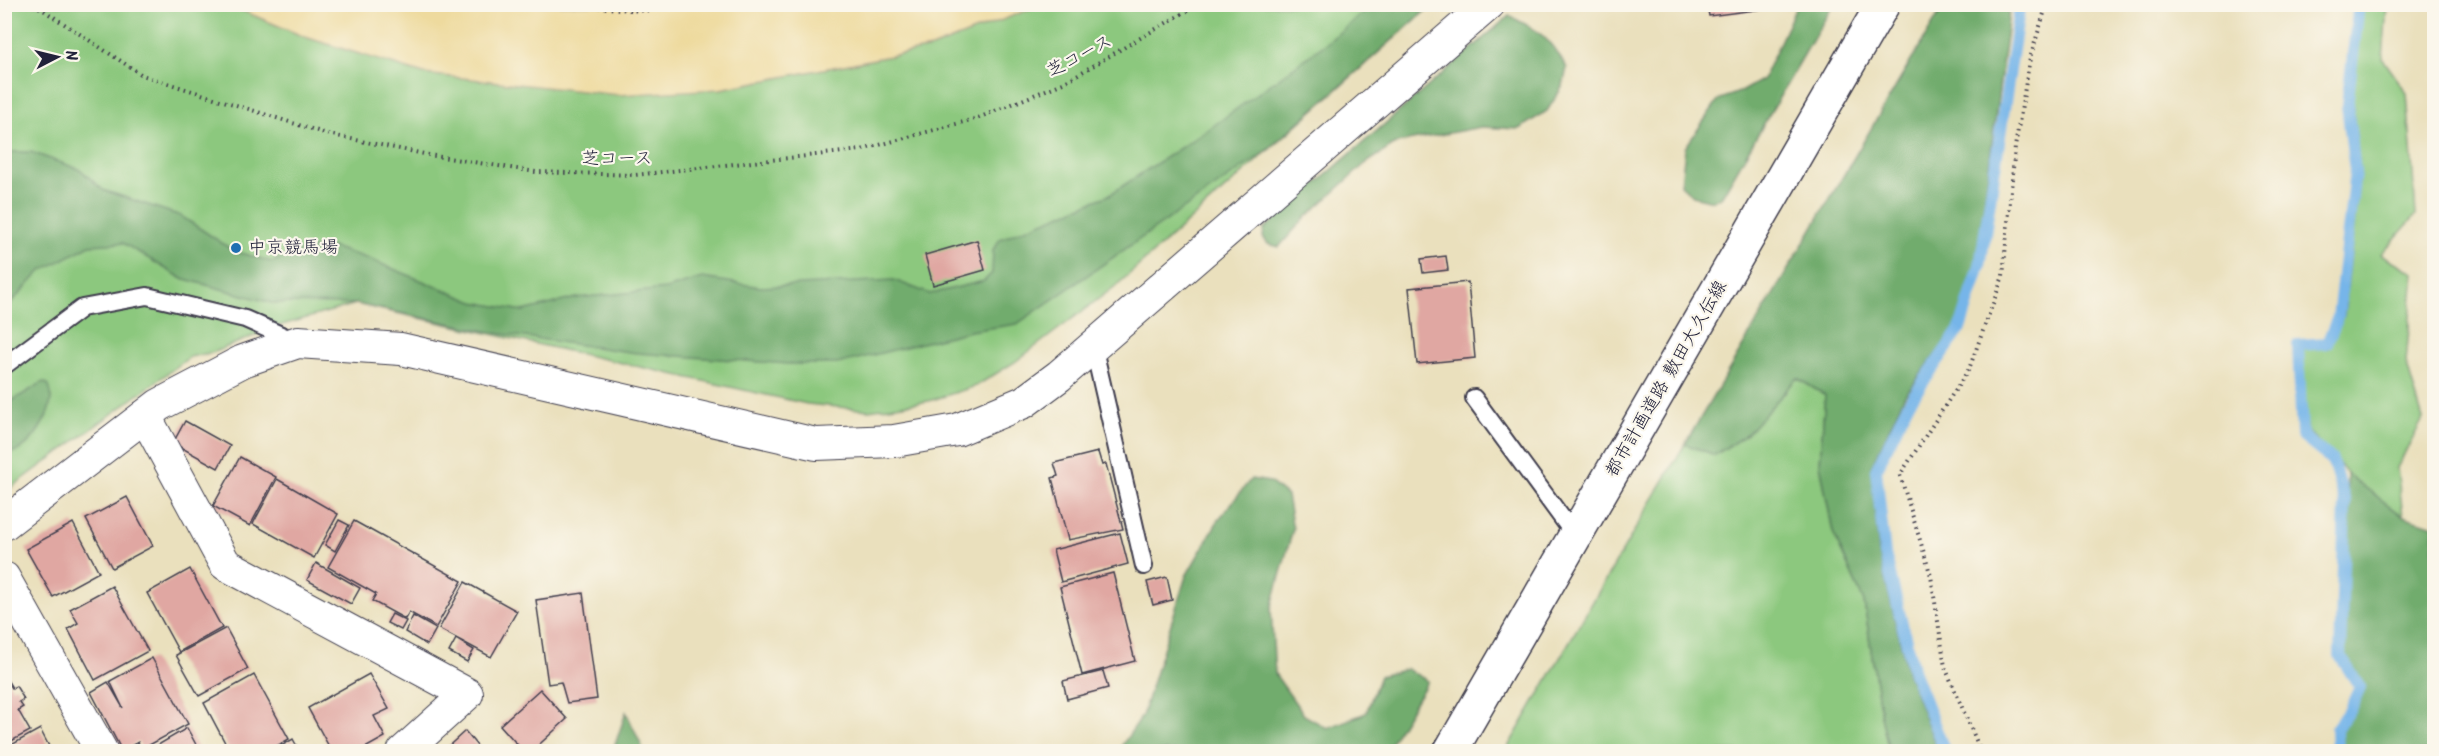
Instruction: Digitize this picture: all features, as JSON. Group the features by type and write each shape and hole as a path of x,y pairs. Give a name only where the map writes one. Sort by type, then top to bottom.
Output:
{"street":[{"path":"4,524 159,405 243,362 298,342 401,349 816,444 894,441 957,430 1023,402 1290,179 1489,4"},
{"name":"都市計画道路 敷田大久伝線","path":"1450,752 1883,4"},
{"path":"145,416 225,564 467,694 403,752"},
{"path":"4,578 102,752"}],"lane":[{"path":"4,366 82,308 147,296 245,319 298,342"},
{"path":"1093,345 1144,566"},
{"path":"1474,398 1576,537"}],"path":[{"name":"芝コース","path":"34,4 142,75 327,134 429,155 536,172 635,175 861,150 978,118 1063,83 1199,4"},
{"path":"563,4 641,11 710,4"},
{"path":"1981,752 1945,667 1931,576 1900,475 1969,369 2002,276 2015,147 2030,58 2047,4"}],"green space":[{"path":"1374,4 1432,5 1264,153 1017,324 970,331 837,364 789,364 637,353 496,333 356,304 272,303 181,278 123,243 90,245 41,271 5,309 5,152 31,152 81,170 103,190 181,216 234,251 272,262 293,253 326,245 369,259 474,302 523,311 576,298 666,289 702,278 761,287 894,280 930,294 984,281 992,273 993,250 1000,239 1109,195 1209,129 1324,45"},
{"path":"5,5 229,5 305,37 424,74 530,85 720,89 931,48 1040,5 1432,5 1117,285 1015,362 976,386 929,401 869,410 807,404 356,304 275,327 215,352 190,357 5,492"},
{"path":"1797,5 1833,5 1722,196 1713,201 1693,196 1681,185 1685,148 1718,100 1742,91 1763,79"},
{"path":"1944,5 2010,5 1976,266 1957,326 1904,397 1871,468 1879,553 1908,674 1938,751 1889,751 1881,716 1864,602 1833,532 1820,464 1825,395 1797,378 1747,434 1715,455 1685,444"},
{"path":"2363,5 2387,5 2383,59 2407,93 2416,215 2381,254 2414,273 2406,362 2423,419 2397,468 2403,516 2347,474 2334,457 2307,431 2302,349 2329,348 2344,316 2360,171 2352,102"},
{"path":"1509,16 1543,36 1567,68 1563,86 1547,111 1519,129 1481,127 1397,143 1365,164 1302,221 1279,247 1268,244 1263,237 1264,229"},
{"path":"1797,378 1825,395 1820,464 1833,532 1864,602 1881,716 1889,751 1505,752 1685,444 1715,455 1747,434"},
{"path":"43,382 48,384 51,401 39,430 26,445 17,451 5,454 5,405"},
{"path":"2347,474 2403,516 2434,526 2434,751 2342,751 2341,731 2353,712 2363,685 2344,654"},
{"path":"1251,479 1270,482 1287,496 1293,529 1271,609 1275,674 1304,715 1327,728 1366,713 1380,676 1407,669 1428,681 1386,751 1118,751 1142,716 1186,576 1219,519"},
{"path":"626,712 644,751 613,751"}],"sand":[{"path":"229,5 1040,5 931,48 720,89 619,95 424,74 305,37"}],"building":[{"path":"1707,4 1786,4 1786,6 1709,16"},
{"path":"977,240 985,270 933,285 925,255"},
{"path":"1446,256 1448,270 1423,273 1421,259"},
{"path":"1468,282 1475,358 1417,364 1409,288"},
{"path":"185,421 230,446 218,468 173,443"},
{"path":"1098,452 1102,465 1106,464 1123,529 1068,540 1052,478 1058,476 1054,463"},
{"path":"240,457 276,477 250,526 213,506"},
{"path":"277,479 338,514 314,558 253,524"},
{"path":"127,497 153,546 112,568 86,519"},
{"path":"339,520 349,525 335,551 325,545"},
{"path":"354,521 462,581 436,627 409,612 405,619 372,601 376,594 328,567"},
{"path":"73,523 99,572 53,597 26,549"},
{"path":"1120,533 1128,564 1061,582 1053,550"},
{"path":"316,563 360,588 351,604 307,580"},
{"path":"190,569 222,628 179,652 147,593"},
{"path":"1113,573 1135,661 1082,675 1060,587"},
{"path":"1167,577 1172,600 1153,605 1147,582"},
{"path":"465,582 517,611 491,657 439,629"},
{"path":"112,586 148,651 95,680 68,629 78,623 70,609"},
{"path":"583,593 597,699 567,703 561,682 548,684 536,600"},
{"path":"392,614 406,621 401,630 387,623"},
{"path":"413,616 436,629 427,645 405,632"},
{"path":"226,628 248,669 199,696 176,655"},
{"path":"456,639 474,650 467,662 449,652"},
{"path":"152,658 188,724 142,749 138,742 122,751 91,692 108,682 123,708 110,681"},
{"path":"1103,671 1108,688 1067,699 1063,681"},
{"path":"369,674 389,709 374,716 385,737 358,752 332,752 308,708"},
{"path":"4,675 12,688 16,686 24,699 19,702 23,707 18,710 30,731 4,745"},
{"path":"254,675 289,739 266,752 230,752 204,703"},
{"path":"540,689 567,719 531,752 524,752 500,725"},
{"path":"187,728 200,752 146,752"},
{"path":"40,729 52,752 5,752 4,749"},
{"path":"465,731 482,752 442,752"},
{"path":"293,739 300,752 271,752"}],"waterway":[{"path":"1945,752 1914,673 1885,554 1876,470 1908,404 1960,329 1980,266 2020,4"},
{"path":"2337,752 2336,729 2350,709 2360,687 2340,656 2345,502 2332,460 2302,436 2298,345 2327,343 2338,317 2355,171 2347,105 2359,4"}],"place":[{"name":"中京競馬場","path":"236,248"}]}
